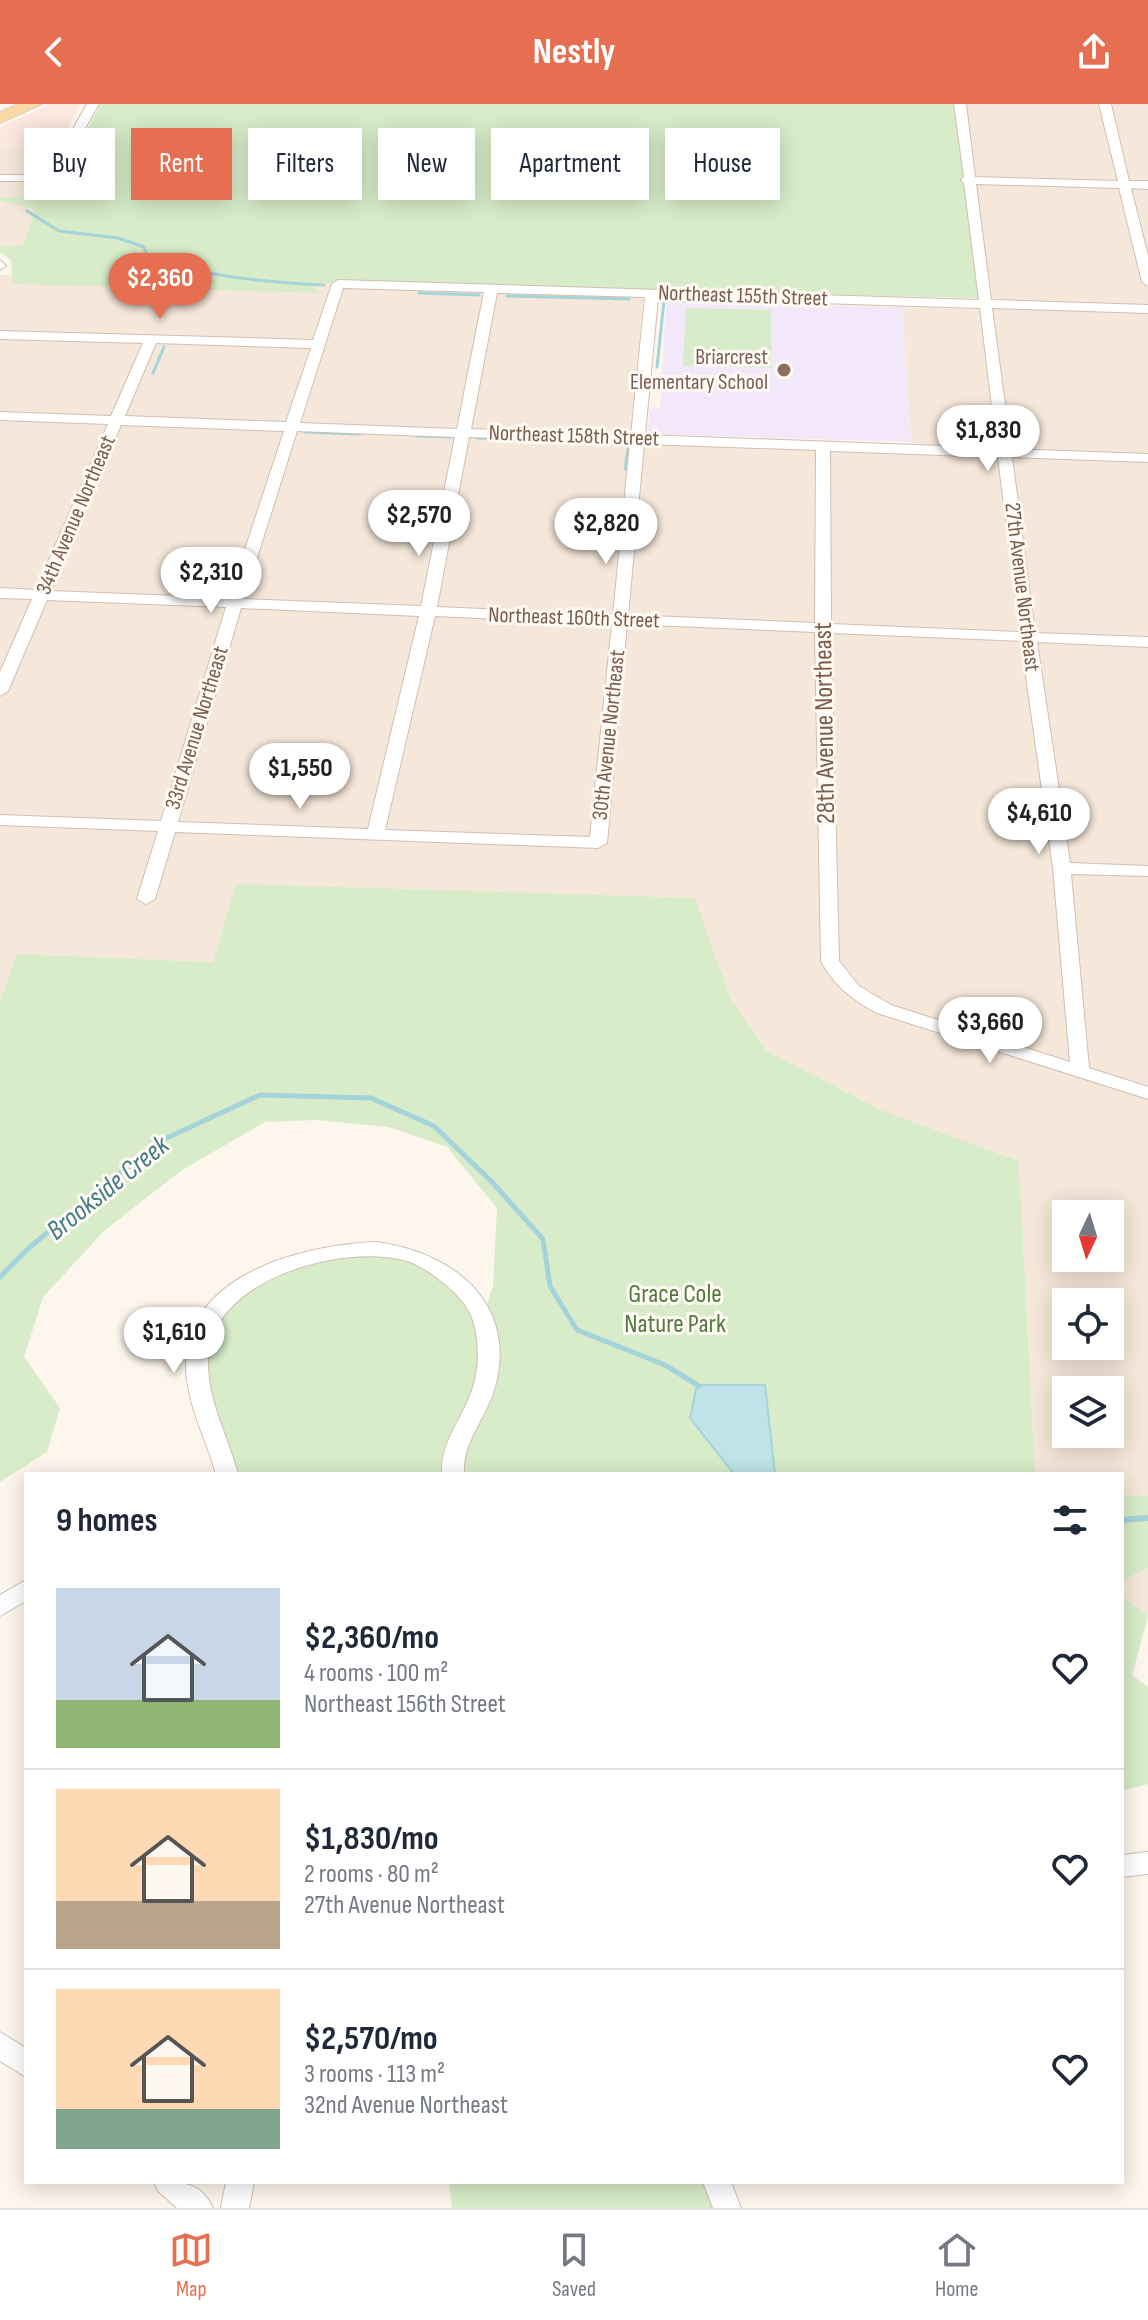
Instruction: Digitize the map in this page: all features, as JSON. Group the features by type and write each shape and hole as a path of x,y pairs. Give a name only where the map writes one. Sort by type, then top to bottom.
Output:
{"main road":[{"path":"0,110 14,104"},
{"path":"0,118 33,104"}],"street":[{"path":"0,178 51,179 93,104"},
{"name":"27th Avenue Northeast","path":"960,104 967,180 986,303 1028,637 1062,868 1080,1071"},
{"path":"1105,104 1148,282"},
{"path":"967,180 1148,185"},
{"name":"Northeast 155th Street","path":"338,284 1148,309"},
{"name":"33rd Avenue Northeast","path":"146,899 235,603 338,284"},
{"path":"0,820 375,834 428,612 491,289"},
{"name":"30th Avenue Northeast","path":"375,834 598,843 652,293"},
{"path":"0,335 319,344"},
{"name":"34th Avenue Northeast","path":"0,691 151,339"},
{"name":"Northeast 158th Street","path":"0,416 1148,458"},
{"name":"28th Avenue Northeast","path":"823,445 823,628 830,961 838,978 853,992 884,1009 1080,1071"},
{"name":"Northeast 160th Street","path":"0,593 1148,642"},
{"path":"1062,868 1148,871"},
{"path":"1080,1071 1148,1093"},
{"path":"226,1472 196,1379 202,1333 230,1292 264,1274 344,1249 402,1252 454,1277 483,1317 488,1346 483,1392 450,1460 453,1472"},
{"path":"0,1607 24,1590"},
{"path":"1124,1866 1148,1863"},
{"path":"0,2044 24,2063"},
{"path":"170,2184 199,2208"},
{"path":"235,2208 240,2184"},
{"path":"718,2184 727,2208"}],"shaded area":[{"path":"51,104 80,104 68,128 24,128 24,148 0,147 0,127"},
{"path":"959,104 1148,104 1148,1496 1124,1495 1124,1472 1035,1472 1019,1161 881,1110 767,1051 731,1000 695,898 214,962 18,954 0,1001 0,275 644,293 629,443 912,454 902,307 979,309"},
{"path":"0,147 24,148 24,200 29,200 26,206 35,209 23,245 0,246"},
{"name":"Briarcrest Elementary School","path":"666,301 902,307 911,442 647,434 650,408 660,408"},
{"path":"1148,1568 1148,1616 1124,1598 1124,1579"}],"green space":[{"path":"101,104 959,104 979,298 308,283 321,293 13,284 11,260 0,252 0,246 23,245 35,209 0,201 0,198 115,200 115,128 88,128"},
{"path":"686,308 771,310 771,368 683,366"},
{"name":"Grace Cole Nature Park","path":"236,884 695,898 731,1000 767,1051 881,1110 1019,1161 1035,1472 234,1472 196,1379 230,1292 300,1261 402,1252 454,1277 483,1316 493,1286 497,1208 447,1147 389,1127 316,1120 265,1122 182,1170 105,1230 43,1297 24,1357 60,1408 47,1452 0,1482 0,1001 17,954 213,962"},
{"path":"1124,1495 1148,1496 1148,1568 1124,1579"},
{"path":"1124,1598 1148,1616 1132,1675 1148,1687 1148,1784 1124,1790"},
{"path":"449,2184 721,2184 730,2208 452,2208"}],"water":[{"path":"697,1385 765,1385 775,1472 732,1472 690,1418"}],"waterway":[{"path":"27,211 59,231 118,238 144,247 148,257 169,264 257,280 324,285"},
{"path":"419,293 479,295"},
{"path":"507,296 629,299"},
{"path":"657,367 664,301 741,302"},
{"path":"153,373 164,347"},
{"path":"305,432 360,434"},
{"path":"416,436 452,437"},
{"path":"477,438 508,439"},
{"path":"526,440 553,441"},
{"path":"574,441 629,443 627,458"},
{"path":"626,469 627,456"},
{"name":"Brookside Creek","path":"0,1277 30,1247 158,1142 260,1095 371,1098 434,1126 492,1182 543,1239 550,1286 577,1330 665,1365 699,1386"},
{"name":"Brookside Creek","path":"1124,1520 1148,1518"}],"place":[{"name":"Briarcrest Elementary School","path":"784,370"}]}
